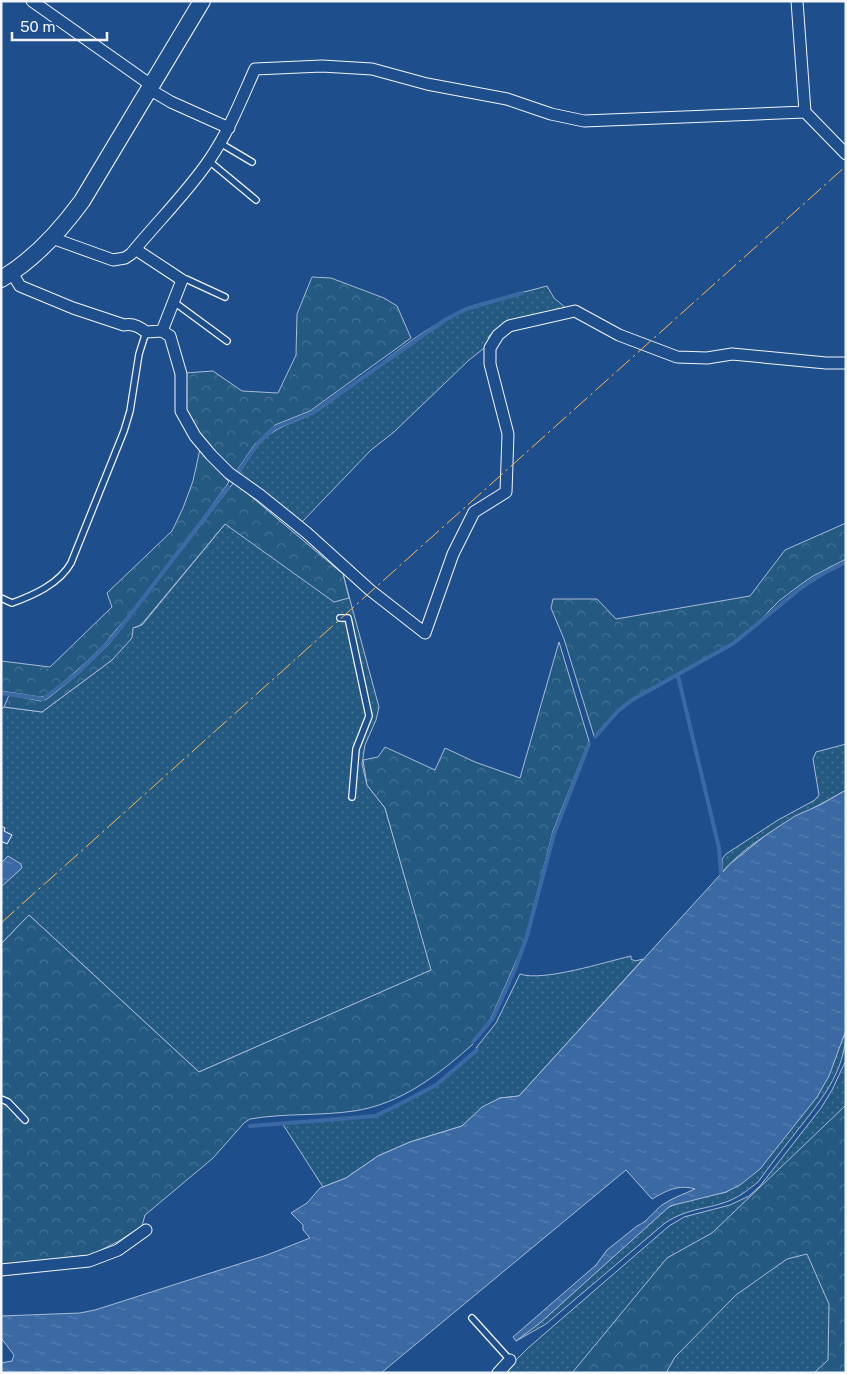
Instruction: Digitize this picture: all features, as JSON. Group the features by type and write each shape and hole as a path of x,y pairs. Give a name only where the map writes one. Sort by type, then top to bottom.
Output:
{"street":[{"path":"32,1 171,102 229,128"},
{"path":"202,1 82,201 64,225 36,254 6,276 20,286 73,308 124,325 128,324 146,332 162,331 170,336 182,374 181,411 195,436 211,455 229,473 307,533 370,590 425,632 454,554 474,512 506,492 508,434 490,364 490,348 498,335 509,326 575,311 619,335 677,357 707,358 732,354 826,364 846,363"},
{"path":"797,1 805,112 846,154"},
{"path":"52,238 113,260 125,258 190,186 209,160 229,128 255,69 322,66 372,69 427,84 507,99 551,114 584,121 805,112"},
{"path":"135,249 182,280 162,331"},
{"path":"1,1270 89,1261 118,1250 146,1230"},
{"path":"498,1373 510,1360"}],"lane":[{"path":"220,143 252,162"},
{"path":"209,160 256,200"},
{"path":"182,280 186,279 225,297"},
{"path":"174,302 227,341"},
{"path":"1,598 12,603 34,596 55,581 67,570 71,563 124,431 130,411 139,354 146,332"},
{"path":"340,618 348,618 369,716 356,749 352,797"},
{"path":"1,1098 8,1102 25,1120"},
{"path":"472,1318 510,1360"}],"green space":[{"path":"312,277 331,278 384,298 397,306 411,338 310,411 275,425 255,444 235,473 200,437 189,420 185,403 185,373 213,371 242,391 278,393 296,355 297,314"},
{"path":"547,286 554,298 567,309 496,331 489,336 488,345 469,360 394,432 371,450 301,523 238,475 257,446 271,433 319,410 433,326 475,305"},
{"path":"200,449 229,482 122,623 92,656 47,696 40,697 1,691 1,661 50,667 112,607 107,593 172,531 193,481"},
{"path":"234,482 343,574 349,598 334,602 225,524 141,625 133,628 132,638 112,660 42,712 4,707 9,695 41,701 47,699 82,671 109,644"},
{"path":"249,495 343,574 379,707 376,720 365,745 362,764 367,785 385,808 432,970 199,1072 29,915 1,944 1,709 4,707 42,712 112,660 133,628 142,625"},
{"path":"846,523 846,559 800,585 727,647 622,706 594,736 564,639 551,608 553,599 597,599 616,619 750,596 785,550"},
{"path":"559,642 589,741 553,831 525,941 492,1016 472,1042 473,1044 432,1077 388,1102 354,1111 250,1119 244,1123 213,1158 145,1215 142,1226 119,1241 91,1255 1,1265 1,944 29,915 199,1072 431,970 385,808 367,785 363,760 378,757 385,747 435,770 445,748 475,762 520,778"},
{"path":"846,744 846,790 765,836 735,859 722,872 722,859 726,854 778,820 815,800 819,795 813,759 816,752"},
{"path":"631,956 631,959 635,961 643,959 519,1096 500,1098 482,1108 462,1126 410,1142 378,1156 346,1178 323,1187 282,1123 375,1116 398,1105 436,1085 477,1050 476,1048 496,1023 520,974 530,976 558,973"},
{"path":"846,1030 845,1046 841,1060 829,1087 758,1182 731,1200 690,1211 665,1223 546,1324 516,1341 540,1322 662,1211 685,1201 727,1192 844,1037"},
{"path":"846,1060 846,1373 503,1373 528,1348 669,1226 684,1217 730,1205 749,1196 760,1186 821,1108"},
{"path":"846,1105 846,1373 814,1373 828,1360 829,1304 807,1254 787,1259 736,1295 675,1357 666,1373 572,1373 667,1258 712,1233"}],"water":[{"path":"846,790 846,1030 829,1076 817,1097 760,1169 740,1185 726,1192 670,1206 540,1323 516,1341 513,1337 596,1265 607,1250 644,1222 662,1205 695,1189 678,1188 667,1191 652,1199 626,1170 381,1373 1,1373 1,1363 12,1361 14,1355 1,1338 1,1316 80,1313 95,1310 267,1255 310,1238 303,1230 303,1225 291,1213 307,1203 320,1188 346,1178 378,1156 410,1142 462,1126 482,1107 500,1098 519,1096 730,864 766,835 795,816 820,805"},
{"path":"8,856 21,864 22,868 1,887 1,863"}],"building":[{"path":"1,826 5,828 4,831 12,835 7,844 1,841"}],"waterway":[{"path":"238,472 259,442 274,428 312,413 445,320 466,309 522,293"},
{"path":"1,693 43,699 80,671 115,635 228,487"},
{"path":"595,737 618,711 632,700 734,643 802,587 846,562"},
{"path":"678,676 719,848 721,874"},
{"path":"473,1042 493,1018 515,969 527,936 554,834 589,744"},
{"path":"250,1126 375,1116 436,1085 477,1050"}],"power":[{"path":"1,923 846,166"}]}
